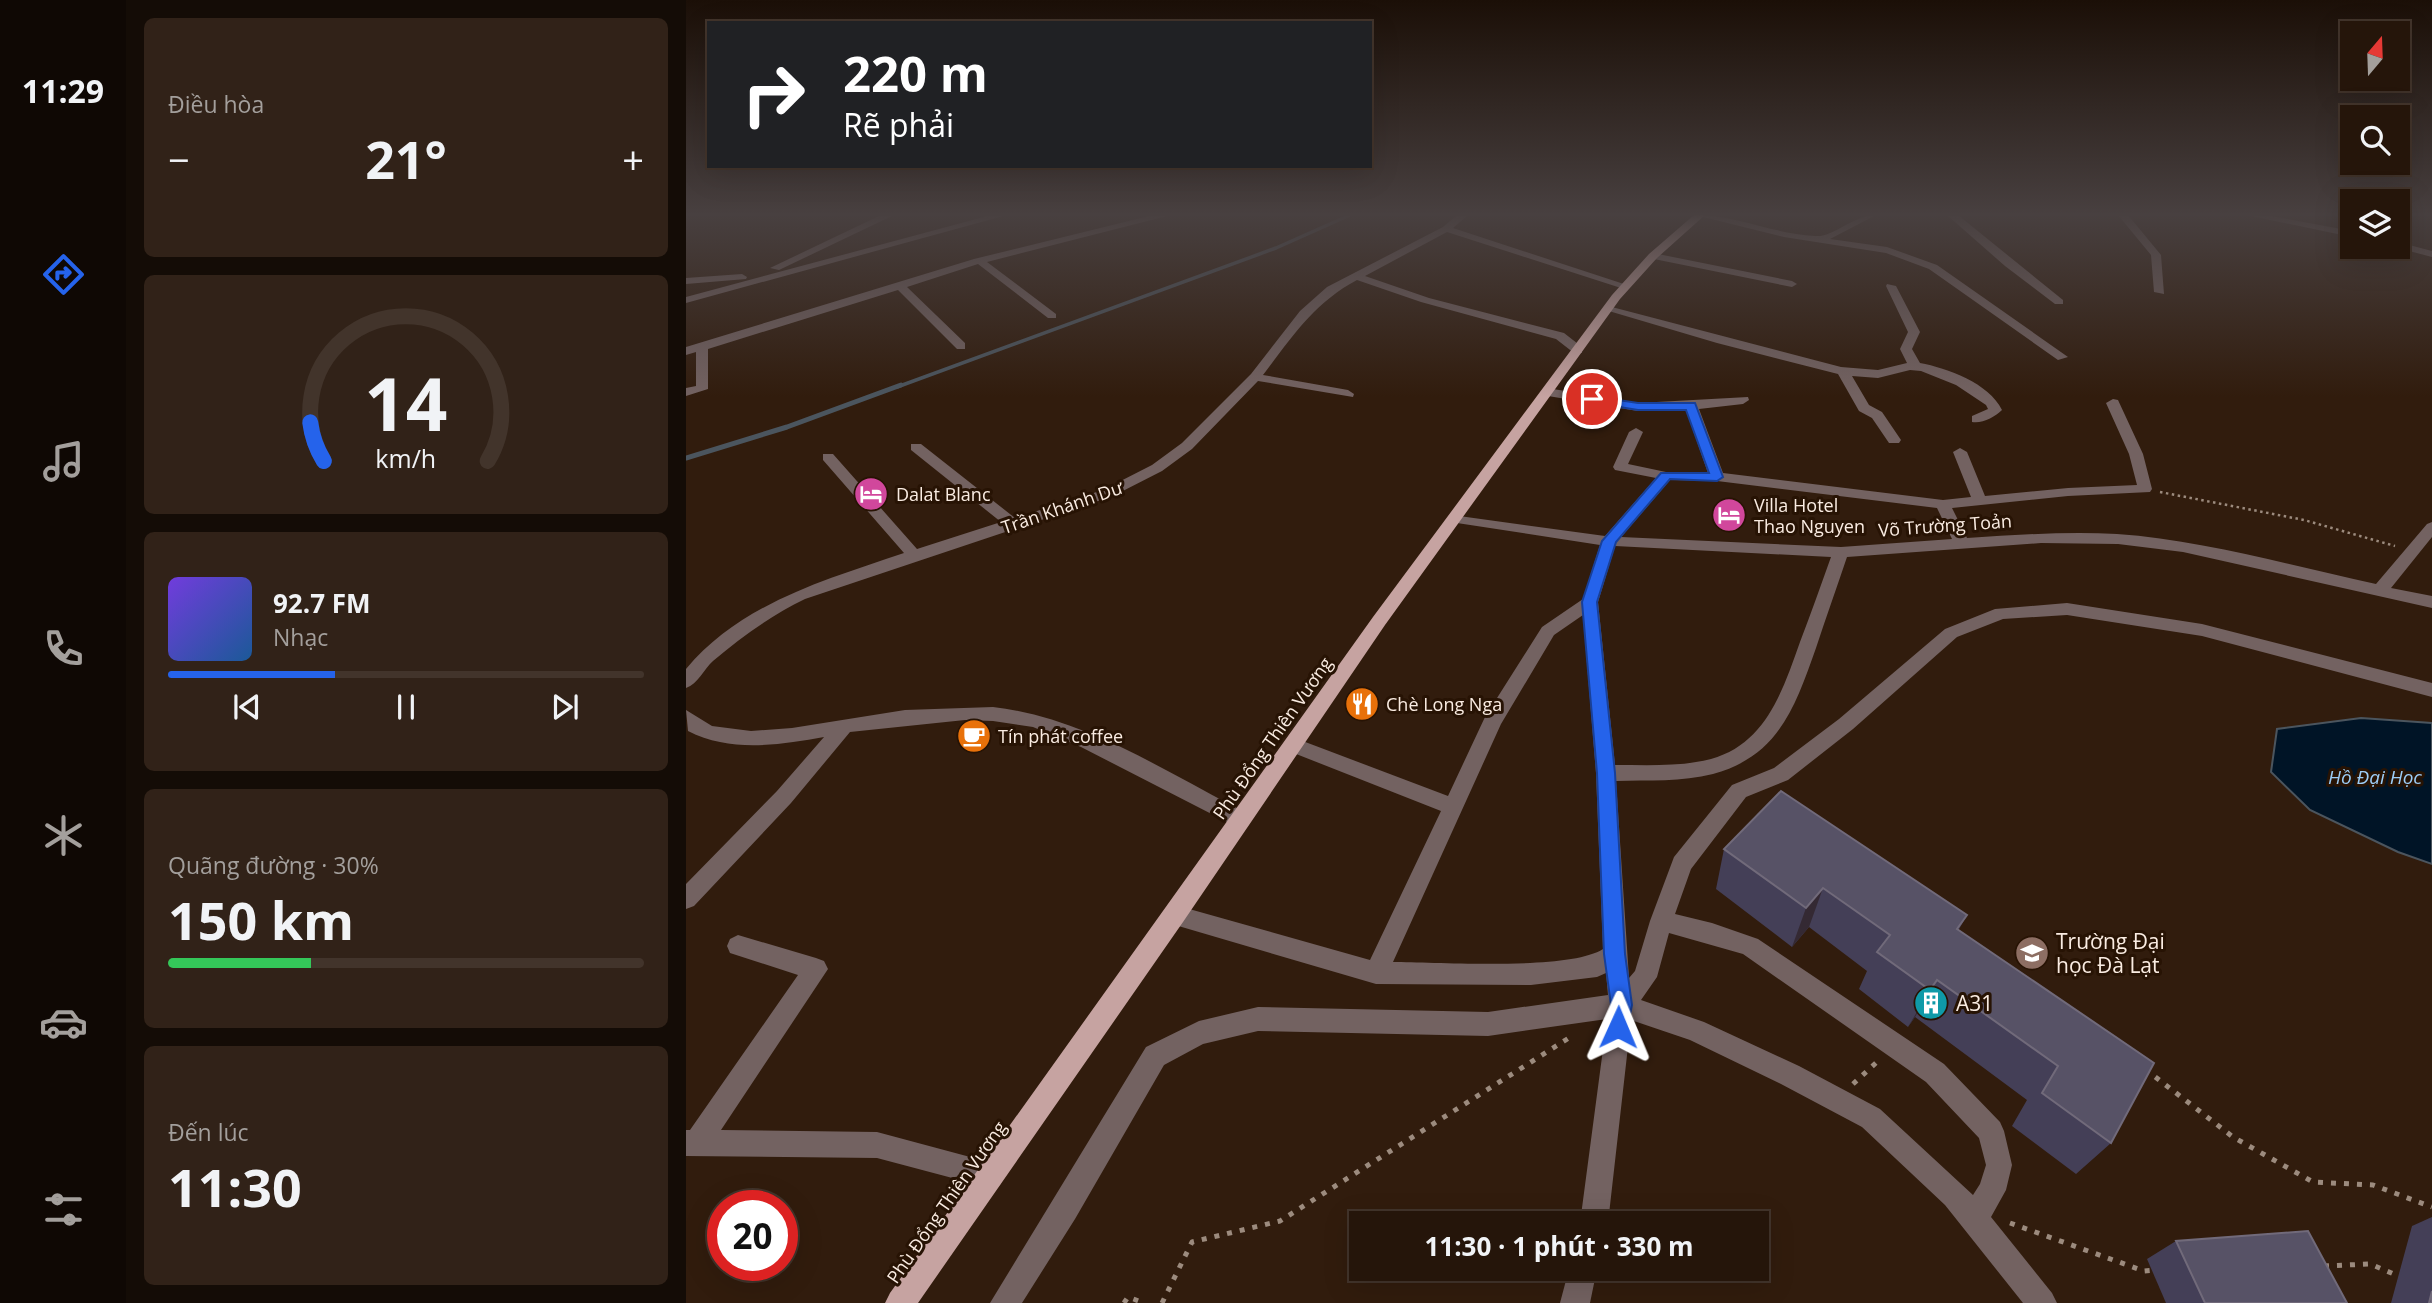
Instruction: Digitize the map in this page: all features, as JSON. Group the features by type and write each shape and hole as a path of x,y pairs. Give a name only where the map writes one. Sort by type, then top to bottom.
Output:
{"main road":[{"name":"Phù Đổng Thiên Vương","path":"900,1303 1379,621 1635,276"}],"street":[{"path":"686,281 750,276"},
{"path":"686,300 777,276"},
{"path":"686,351 933,276"},
{"path":"999,276 1052,316"},
{"path":"1356,276 1425,300 1560,336 1578,350"},
{"name":"Trần Khánh Dư","path":"686,681 705,658 769,611 799,594 1108,494 1157,468 1187,446 1255,377 1304,313 1331,289 1356,276"},
{"path":"1593,276 1625,286"},
{"path":"1751,276 1792,284"},
{"path":"1946,276 2062,357"},
{"path":"2025,276 2059,302"},
{"path":"2158,276 2160,292"},
{"path":"900,286 961,346"},
{"path":"1891,286 1914,332 1906,349 1915,366"},
{"path":"1608,309 1758,351 1843,371 1873,374 1915,366 1970,387 1987,397 1993,403 1995,411 1977,419"},
{"path":"686,392 702,389 702,347"},
{"path":"1843,371 1864,408 1877,415 1894,440"},
{"path":"1255,377 1348,394"},
{"path":"1547,392 1638,407 1691,406 1743,400"},
{"path":"1636,432 1620,467 1666,475 1717,477 1944,504 2068,492 2145,489 2136,454 2113,403"},
{"path":"1691,406 1717,477"},
{"path":"916,447 1014,525"},
{"path":"1960,452 1972,486 1981,500"},
{"path":"828,457 914,555"},
{"path":"1595,1211 1621,1005 1615,954 1606,773 1590,602 1609,541 1666,475"},
{"path":"1944,504 1962,544"},
{"name":"Võ Trường Toản","path":"1457,518 1609,541 1841,552 2040,538 2119,539 2183,547 2432,602"},
{"path":"2381,589 2432,527"},
{"path":"1606,773 1712,768 1752,750 1777,723 1788,701 1841,552"},
{"path":"1376,974 1492,722 1548,631 1590,602"},
{"path":"1621,1005 1645,976 1682,864 1739,791 1781,774 1846,724 1951,634 2001,613 2067,609 2202,630 2432,690"},
{"path":"686,657 705,658"},
{"path":"687,720 706,732 733,737 774,737 941,715 1019,717 1067,731 1241,818"},
{"path":"686,899 784,797 844,727"},
{"path":"1293,745 1454,807"},
{"path":"1175,915 1376,974 1531,974 1597,966 1615,954"},
{"path":"1661,921 1750,946 1935,1073 1991,1131 1999,1164 1992,1190 1976,1215"},
{"path":"692,1143 816,969 738,946"},
{"path":"1004,1303 1065,1209 1155,1056 1199,1033 1258,1019 1488,1024 1621,1005 1695,1030 1871,1118 1976,1215 2042,1303"},
{"path":"692,1143 877,1145 990,1175"},
{"path":"1575,1303 1580,1281"}],"path":[{"path":"2145,489 2304,520 2413,552"},
{"path":"1162,1303 1192,1242 1280,1221 1574,1035"},
{"path":"1835,1099 1895,1045"},
{"path":"2134,1062 2234,1137 2313,1182 2373,1185 2432,1208"},
{"path":"1976,1215 2144,1271 2157,1270"},
{"path":"2317,1266 2370,1264 2407,1279"},
{"path":"1124,1303 1128,1297 1144,1303"}],"water":[{"name":"Hồ Đại Học","path":"2361,718 2432,723 2432,864 2398,852 2310,810 2271,772 2277,729"}],"building":[{"path":"1781,791 1967,915 1957,929 2154,1063 2111,1143 2042,1093 2058,1066 1937,980 1930,990 1877,952 1890,935 1823,888 1806,908 1724,849"},
{"path":"2308,1231 2347,1303 2205,1303 2176,1241"}],"waterway":[{"path":"897,387 1200,276"},
{"path":"686,458 787,427 901,385"}],"place":[{"name":"Dalat Blanc","path":"871,494"},
{"name":"Villa Hotel Thao Nguyen","path":"1729,515"},
{"name":"Chè Long Nga","path":"1362,704"},
{"name":"Tín phát coffee","path":"974,736"},
{"name":"Trường Đại học Đà Lạt","path":"2032,953"},
{"name":"A31","path":"1931,1003"}],"route":[{"path":"1592,399 1638,407 1691,406 1717,477 1666,475 1609,541 1590,602 1606,773 1616,977 1621,1005 1618,1027"}]}
